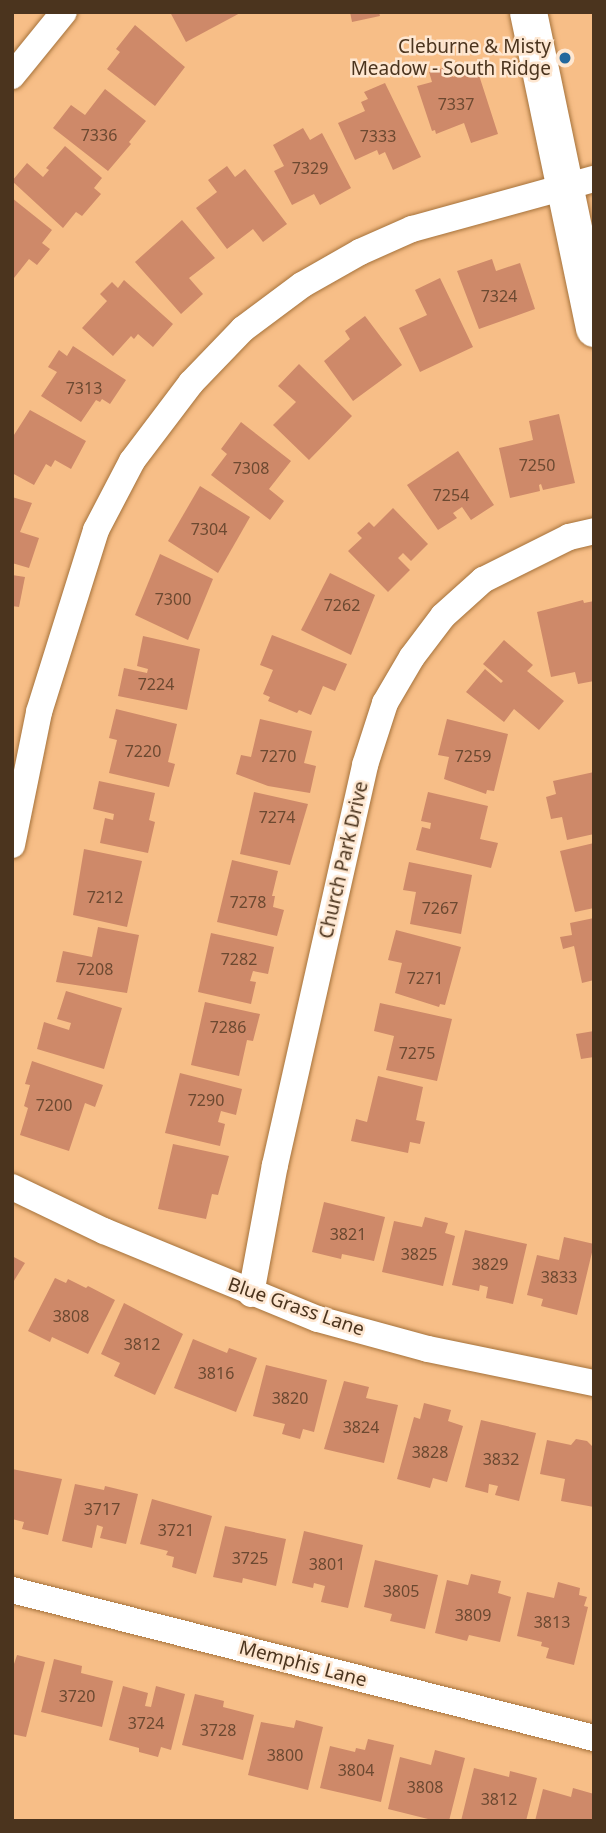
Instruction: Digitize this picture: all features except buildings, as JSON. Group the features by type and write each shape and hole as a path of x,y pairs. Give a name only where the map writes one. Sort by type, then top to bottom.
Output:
{"street":[{"path":"12,76 64,12"},
{"path":"528,12 579,182 594,328"},
{"path":"12,845 39,712 96,530 132,461 191,383 243,329 302,285 360,252 412,229 579,182"},
{"name":"Church Park Drive","path":"251,1294 275,1166 356,805 385,703 412,657 443,616 483,580 569,537 594,531"},
{"name":"Blue Grass Lane","path":"12,1186 104,1231 251,1294 318,1319 428,1349 594,1383"},
{"name":"Memphis Lane","path":"12,1590 594,1738"}],"place":[{"name":"Cleburne & Misty Meadow - South Ridge","path":"565,58"}]}
